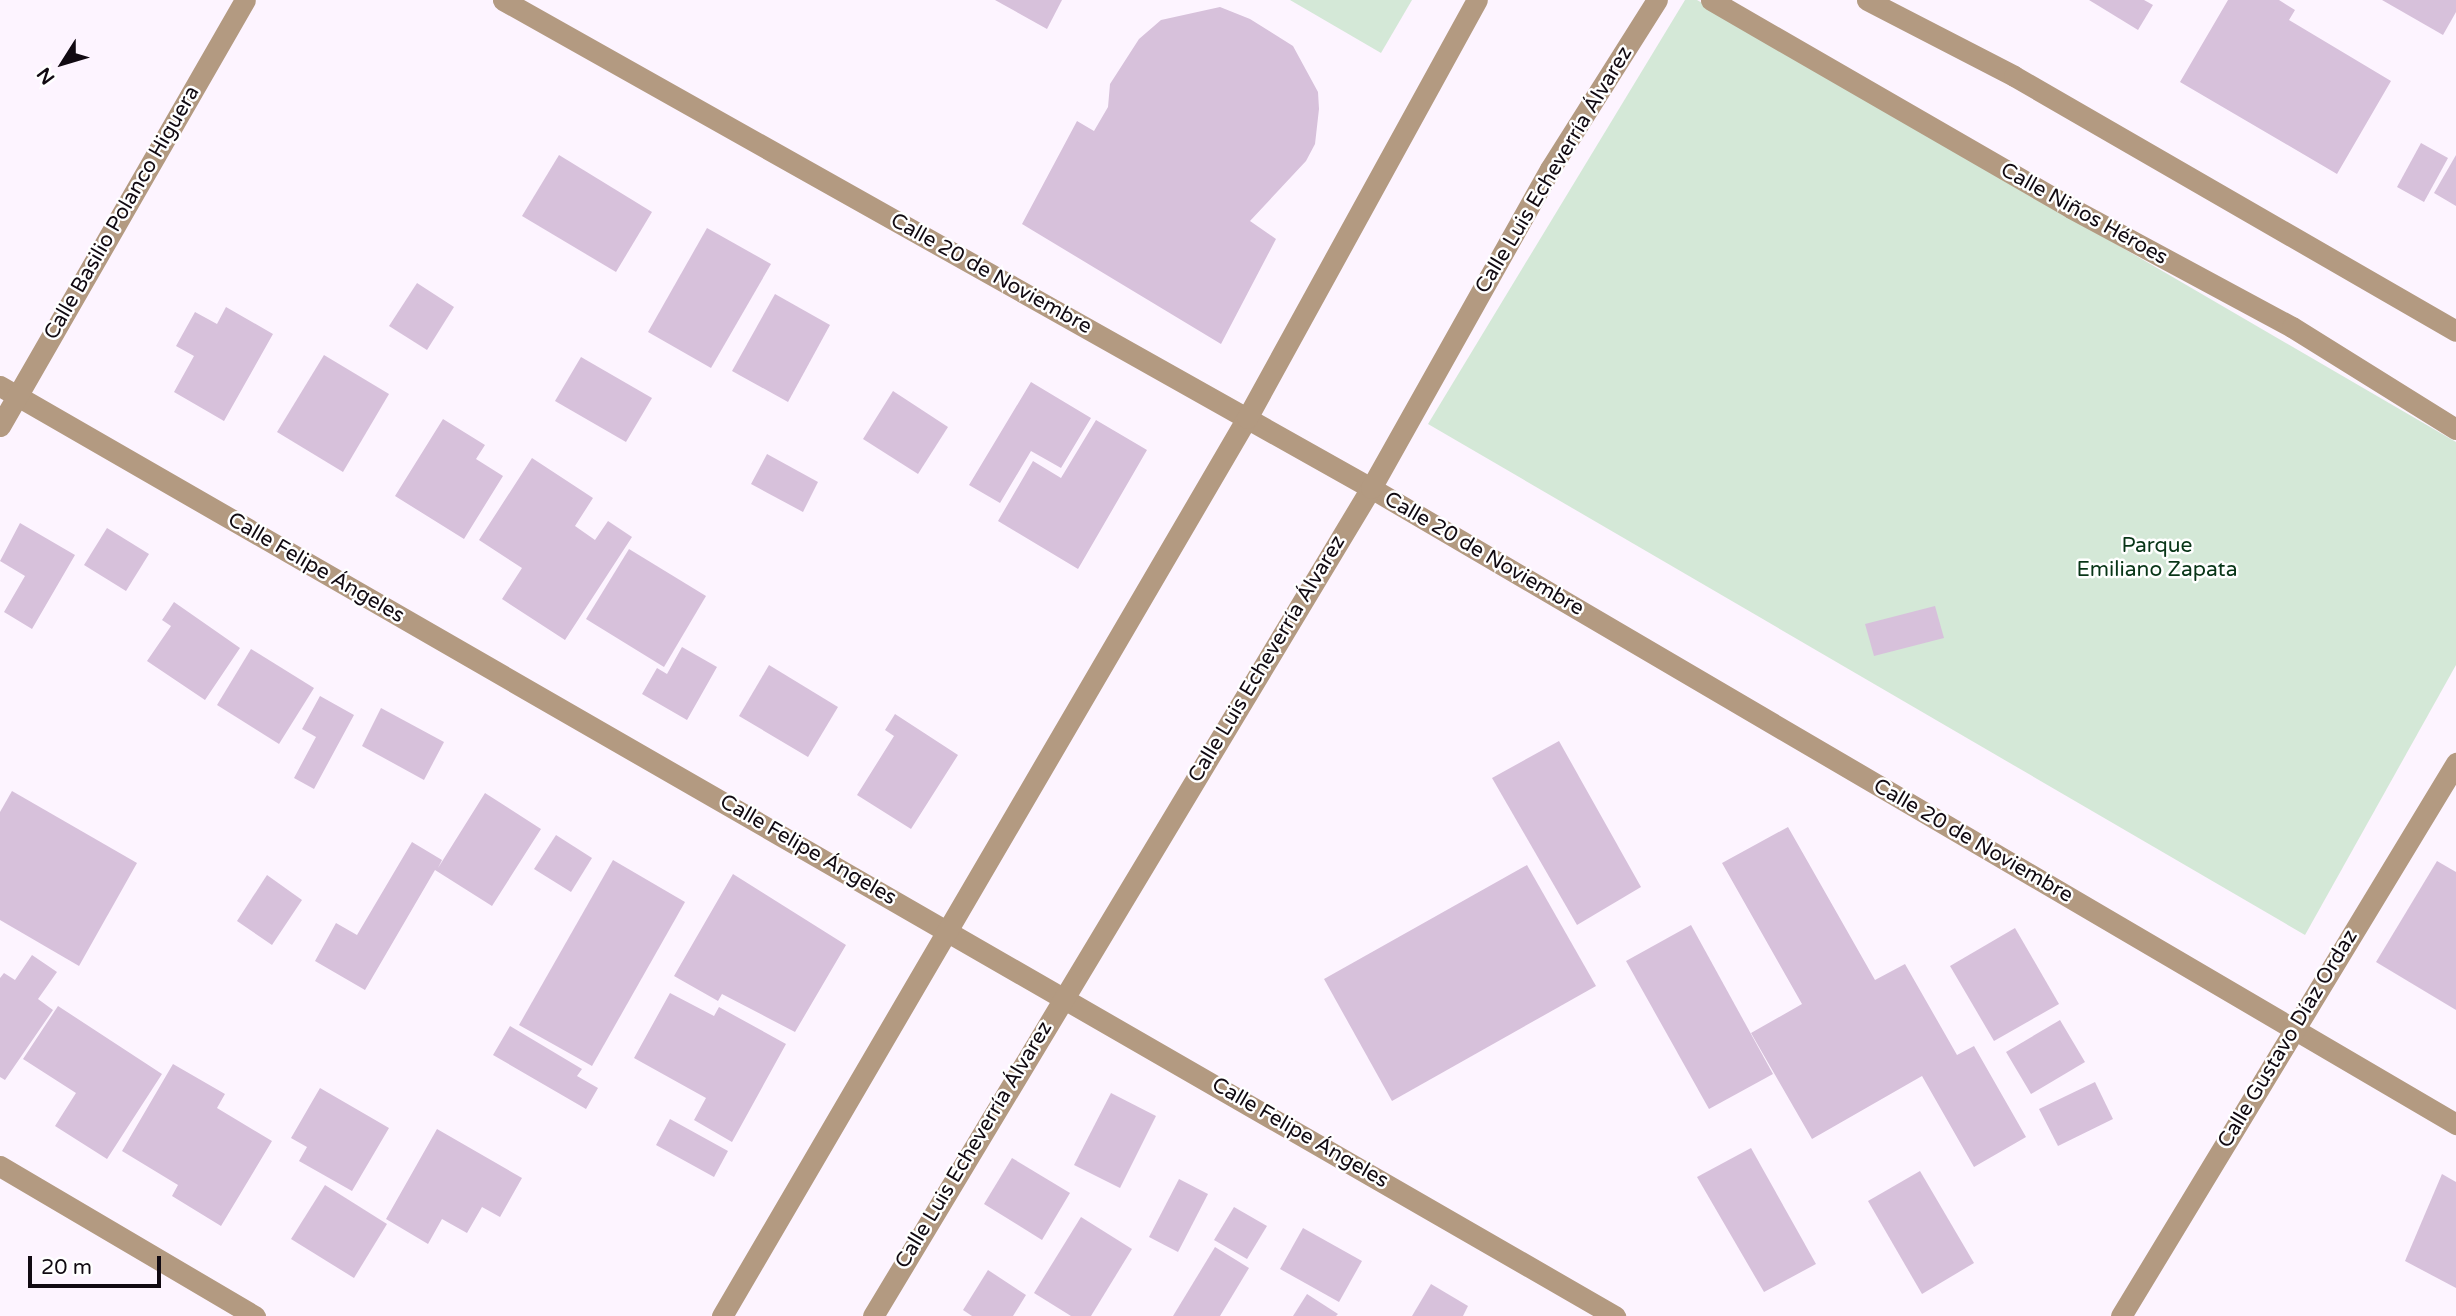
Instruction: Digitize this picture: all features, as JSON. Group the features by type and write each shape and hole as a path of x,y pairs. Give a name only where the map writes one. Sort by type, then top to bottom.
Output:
{"street":[{"name":"Calle Basilio Polanco Higuera","path":"0,426 9,391 244,0"},
{"name":"Calle 20 de Noviembre","path":"503,0 1371,488 2456,1124"},
{"path":"722,1316 1247,418 1477,0"},
{"name":"Calle Luis Echeverría Álvarez","path":"873,1316 1062,995 1371,488 1550,169 1657,0"},
{"name":"Calle Niños Héroes","path":"1712,0 2071,208 2292,327 2456,429"},
{"path":"1867,0 2014,76 2456,331"},
{"name":"Calle Felipe Ángeles","path":"9,391 1062,995 1615,1316"},
{"name":"Calle Gustavo Díaz Ordaz","path":"2121,1316 2456,763"},
{"path":"0,1166 255,1316"}],"green space":[{"path":"1290,0 1412,0 1381,53"},
{"name":"Parque Emiliano Zapata","path":"1685,0 1697,0 2456,442 2456,665 2305,935 1428,424"}],"building":[{"path":"995,0 1062,0 1047,29"},
{"path":"2089,0 2144,0 2153,5 2138,30"},
{"path":"2228,0 2279,0 2295,10 2289,20 2391,81 2337,174 2180,82"},
{"path":"2382,0 2456,0 2456,12 2443,35"},
{"path":"1220,7 1250,19 1293,46 1318,92 1319,109 1315,144 1306,161 1250,221 1276,239 1221,344 1022,224 1077,121 1094,131 1108,107 1110,84 1139,39 1161,20"},
{"path":"2421,143 2448,158 2424,202 2397,187"},
{"path":"559,155 652,212 616,272 522,216"},
{"path":"2456,155 2456,206 2434,193"},
{"path":"707,228 771,264 711,368 648,332"},
{"path":"417,283 454,307 427,350 389,326"},
{"path":"775,294 830,325 788,402 732,371"},
{"path":"226,307 273,334 224,421 174,392 194,356 176,346 195,312 217,324"},
{"path":"324,355 389,394 343,472 277,432"},
{"path":"581,357 652,398 626,442 555,401"},
{"path":"1031,382 1091,418 1061,468 1031,451 1000,503 969,485"},
{"path":"893,391 948,427 918,474 863,439"},
{"path":"443,419 485,445 476,459 503,476 464,539 395,496"},
{"path":"1096,420 1147,450 1078,569 998,521 1033,461 1061,478"},
{"path":"767,454 818,482 803,512 751,484"},
{"path":"532,458 593,498 575,526 595,540 608,521 632,537 565,640 502,599 522,568 479,540"},
{"path":"20,523 75,555 32,629 4,612 25,576 0,561"},
{"path":"107,528 149,554 126,591 84,565"},
{"path":"629,549 706,596 664,667 586,619"},
{"path":"174,602 240,648 205,700 147,661 171,626 162,620"},
{"path":"1935,606 1944,638 1874,656 1865,624"},
{"path":"682,647 717,667 687,720 642,694 657,668 667,674"},
{"path":"251,649 314,688 279,744 217,705"},
{"path":"769,665 838,707 808,757 739,716"},
{"path":"320,696 354,715 314,789 294,778 316,737 302,729"},
{"path":"381,708 444,742 424,780 362,746"},
{"path":"895,714 958,755 911,829 857,795 894,736 885,730"},
{"path":"1559,741 1641,887 1577,925 1492,778"},
{"path":"12,791 137,863 79,966 0,920 0,812"},
{"path":"485,793 541,829 492,906 435,870 365,990 315,961 336,923 357,935 412,842 442,860 438,868"},
{"path":"1788,827 1875,980 1905,964 1957,1055 1974,1046 2026,1137 1974,1167 1922,1076 1812,1139 1751,1033 1802,1004 1722,863"},
{"path":"556,835 592,858 571,892 534,869"},
{"path":"613,860 685,902 592,1066 519,1025"},
{"path":"2437,861 2456,872 2456,1010 2376,962"},
{"path":"1527,865 1596,986 1392,1101 1324,979"},
{"path":"733,874 846,945 795,1032 722,994 718,1001 674,976"},
{"path":"267,875 302,900 272,945 237,921"},
{"path":"1691,925 1773,1074 1709,1109 1626,961"},
{"path":"2015,928 2059,1004 1994,1041 1950,966"},
{"path":"32,955 57,972 38,999 53,1010 5,1080 0,1077 0,978 4,973 15,980"},
{"path":"670,993 714,1016 719,1007 786,1044 732,1142 694,1120 706,1098 634,1058"},
{"path":"58,1006 162,1074 107,1159 55,1126 76,1093 23,1059"},
{"path":"2060,1020 2085,1062 2031,1094 2006,1052"},
{"path":"510,1026 582,1069 577,1076 598,1088 586,1109 493,1055"},
{"path":"173,1064 225,1094 217,1108 272,1141 221,1226 172,1196 178,1185 122,1151"},
{"path":"2095,1082 2113,1119 2058,1146 2039,1109"},
{"path":"320,1088 389,1128 352,1191 299,1161 307,1147 291,1138"},
{"path":"1111,1093 1156,1116 1120,1188 1074,1165"},
{"path":"670,1119 728,1151 714,1177 656,1145"},
{"path":"437,1129 522,1178 500,1217 482,1207 467,1233 442,1219 428,1244 386,1219"},
{"path":"1751,1148 1816,1264 1764,1292 1697,1177"},
{"path":"1012,1158 1070,1193 1042,1240 984,1204"},
{"path":"1920,1171 1974,1263 1922,1294 1868,1201"},
{"path":"2442,1174 2456,1182 2456,1288 2405,1261"},
{"path":"1179,1179 1208,1194 1178,1252 1149,1237"},
{"path":"325,1185 387,1224 354,1278 291,1239"},
{"path":"1234,1207 1267,1226 1247,1259 1214,1240"},
{"path":"1081,1217 1132,1249 1091,1316 1071,1316 1034,1293"},
{"path":"1303,1228 1362,1261 1339,1302 1280,1269"},
{"path":"1215,1247 1249,1268 1220,1316 1173,1316"},
{"path":"988,1270 1026,1295 1013,1316 972,1316 963,1310"},
{"path":"1431,1284 1468,1306 1463,1316 1412,1316"},
{"path":"1307,1294 1338,1314 1293,1316"}]}
